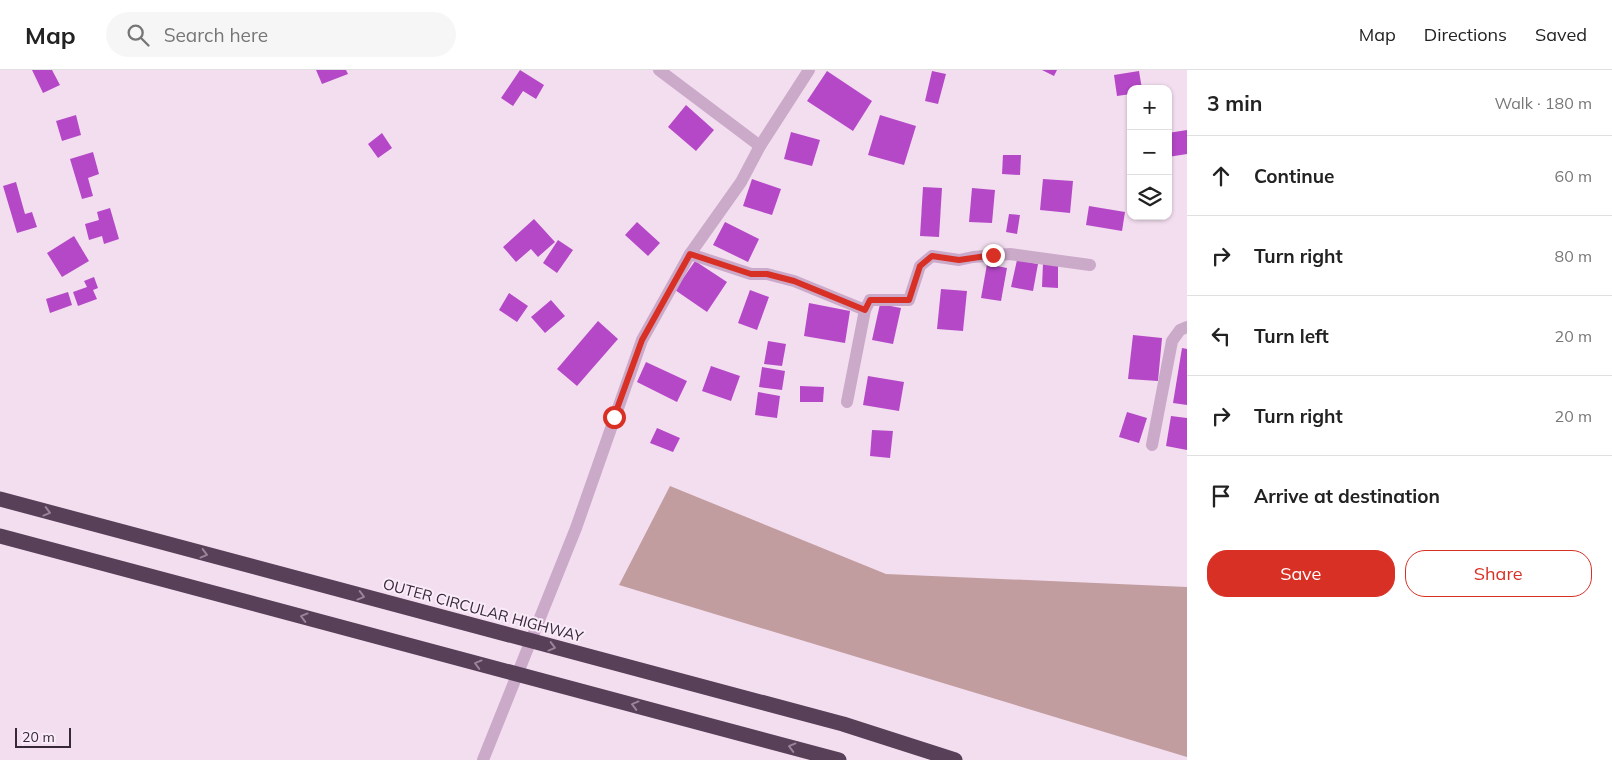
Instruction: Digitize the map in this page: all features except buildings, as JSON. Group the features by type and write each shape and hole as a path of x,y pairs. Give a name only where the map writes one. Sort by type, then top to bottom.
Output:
{"highway":[{"name":"OUTER CIRCULAR HIGHWAY","path":"0,499 842,724 955,760"},
{"path":"0,536 839,760"}],"street":[{"path":"659,70 760,146"},
{"path":"483,760 576,528 642,340 690,254 741,182 760,146 809,70"},
{"path":"690,254 751,274 767,274 794,281 865,310"},
{"path":"847,402 865,310 870,300 909,300 920,266 932,256 959,260 1010,254 1090,265"},
{"path":"1152,445 1172,340 1180,330 1187,327"}],"shaded area":[{"path":"670,486 886,574 1187,587 1187,757 619,585"}],"route":[{"path":"614,417 642,340 690,254 751,274 767,274 794,281 812,290 865,310 870,300 909,300 920,266 932,256 959,260 993,255"}]}
